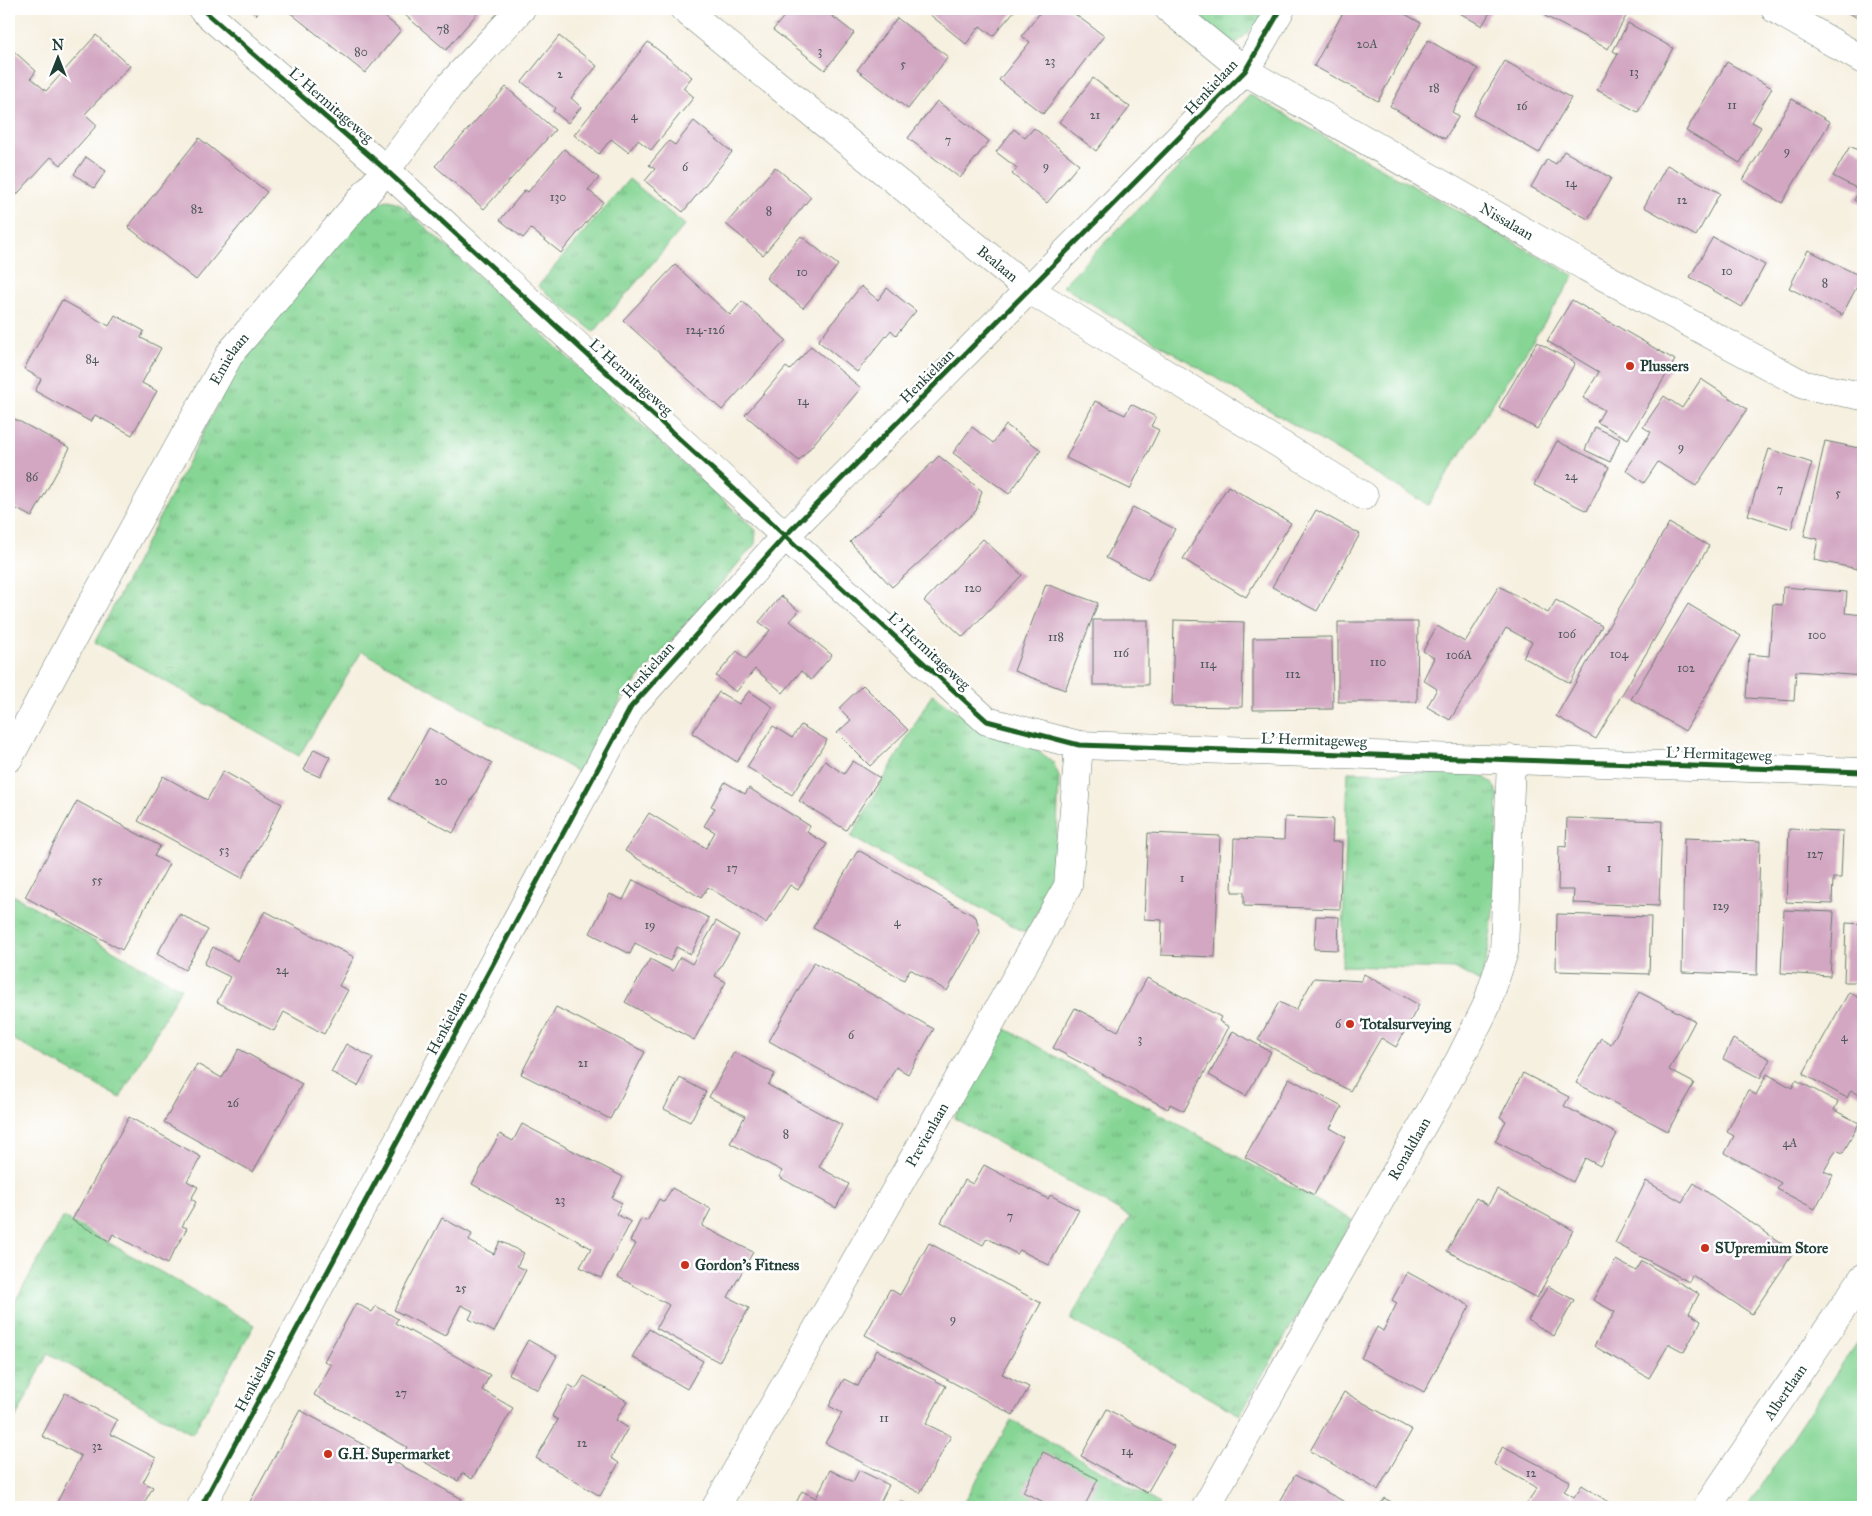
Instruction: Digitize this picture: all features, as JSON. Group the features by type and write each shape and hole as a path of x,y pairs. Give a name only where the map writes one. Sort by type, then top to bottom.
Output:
{"street":[{"name":"L' Hermitageweg","path":"202,9 386,170 987,722 1079,745 1863,772"},
{"name":"Emielaan","path":"9,758 80,625 231,352 386,170 451,84 520,9"},
{"name":"Bealaan","path":"684,9 1030,290 1364,496"},
{"name":"Nissalaan","path":"1169,9 1245,71 1586,267 1804,385 1863,396"},
{"name":"Henkielaan","path":"202,1507 631,707 785,536 1245,71 1281,9"},
{"path":"1775,9 1863,60"},
{"name":"Previenlaan","path":"716,1507 1068,886 1079,745"},
{"name":"Ronaldlaan","path":"1206,1507 1459,1061 1486,1007 1504,952 1511,759"},
{"name":"Albertlaan","path":"1707,1507 1863,1278"}],"green space":[{"path":"1191,9 1269,9 1264,17 1238,42 1227,42"},
{"path":"1250,95 1574,276 1428,505 1062,286"},
{"path":"629,179 685,225 594,332 538,286"},
{"path":"388,200 399,203 756,530 755,544 623,697 578,772 362,651 299,756 95,642 237,367 364,211 375,203"},
{"path":"932,694 985,732 1036,749 1053,762 1059,776 1056,854 1047,892 1026,933 851,837"},
{"path":"1348,772 1476,774 1487,779 1494,786 1498,794 1495,889 1490,937 1480,982 1456,969 1342,966"},
{"path":"9,893 181,988 120,1098 9,1037"},
{"path":"1006,1029 1352,1220 1240,1415 1070,1319 1130,1217 954,1118"},
{"path":"63,1217 255,1325 192,1434 48,1353 9,1432 9,1312"},
{"path":"1862,1334 1863,1507 1747,1507"},
{"path":"1011,1420 1160,1504 1159,1507 961,1507"}],"building":[{"path":"249,9 261,9 256,15"},
{"path":"290,9 375,9 401,30 365,73 288,11"},
{"path":"398,9 481,9 446,50"},
{"path":"790,9 823,9 854,33 825,70 773,30"},
{"path":"923,9 1016,9 993,36 980,26 966,44"},
{"path":"1043,9 1068,9 1104,36 1043,114 999,80 1030,42 1022,36"},
{"path":"1345,9 1396,9 1421,23 1378,101 1314,66"},
{"path":"1453,9 1492,9 1482,26"},
{"path":"1549,9 1630,9 1608,49 1545,16"},
{"path":"1849,9 1863,9 1863,21 1847,12"},
{"path":"897,18 948,57 908,109 857,70"},
{"path":"1628,23 1673,48 1638,112 1597,90 1618,54 1613,51"},
{"path":"96,35 130,66 85,114 97,125 61,165 51,157 9,203 9,47 36,71 31,78 46,91"},
{"path":"559,36 597,66 571,98 581,107 568,123 553,111 555,108 522,82"},
{"path":"1428,40 1478,69 1452,112 1459,116 1445,139 1390,106"},
{"path":"648,42 692,77 683,88 694,97 651,150 638,140 628,152 611,139 599,154 574,135"},
{"path":"1505,61 1571,98 1539,153 1473,115"},
{"path":"1727,62 1772,88 1752,122 1761,127 1740,163 1686,131"},
{"path":"1093,78 1130,107 1096,151 1059,122"},
{"path":"506,87 555,130 484,209 435,166"},
{"path":"1792,99 1830,122 1782,203 1743,180"},
{"path":"937,101 989,141 960,178 908,138"},
{"path":"694,121 732,152 683,212 645,181 655,169 649,165 669,141 675,145"},
{"path":"1034,128 1079,164 1047,203 1012,174 1017,168 996,152 1014,129 1025,138"},
{"path":"199,138 267,192 196,280 128,227"},
{"path":"1850,146 1863,153 1863,206 1854,200 1860,190 1833,176"},
{"path":"564,149 599,178 588,190 603,202 561,253 531,229 523,238 500,220 525,190 528,192"},
{"path":"1564,151 1611,178 1588,219 1531,187 1547,159 1556,164"},
{"path":"86,157 106,171 94,188 74,174"},
{"path":"1667,165 1720,193 1696,236 1644,207"},
{"path":"775,167 811,197 763,255 726,224"},
{"path":"801,236 838,265 803,308 766,278"},
{"path":"1713,237 1765,265 1742,307 1690,277"},
{"path":"1808,250 1862,277 1842,315 1789,288"},
{"path":"675,265 730,315 742,301 786,340 722,410 623,320"},
{"path":"861,286 878,300 887,288 916,311 896,335 891,330 857,372 818,341"},
{"path":"62,300 109,326 115,315 144,331 141,338 161,348 142,383 157,391 132,435 95,415 91,422 35,391 41,379 24,369"},
{"name":"Plussers","path":"1572,300 1675,360 1628,439 1597,422 1604,410 1583,398 1599,372 1547,341"},
{"path":"1537,342 1575,363 1537,429 1499,407"},
{"path":"811,346 861,388 799,461 745,415 786,367 790,370"},
{"path":"1701,379 1747,409 1696,486 1658,462 1644,483 1626,470 1651,432 1643,427 1664,396 1682,408"},
{"path":"1095,401 1125,415 1131,404 1156,417 1151,426 1159,430 1130,489 1066,458"},
{"path":"9,416 70,448 32,517 9,505"},
{"path":"1006,425 1041,450 1009,494 953,453 972,427 993,443"},
{"path":"1595,427 1620,439 1610,462 1585,450"},
{"path":"1557,441 1609,467 1587,511 1534,485"},
{"path":"1825,441 1863,449 1863,570 1814,560 1818,539 1804,536"},
{"path":"1769,449 1812,463 1791,529 1748,515"},
{"path":"939,456 982,491 976,511 892,587 850,542"},
{"path":"1228,486 1291,523 1246,597 1183,559"},
{"path":"1133,507 1175,529 1148,580 1106,558"},
{"path":"1316,510 1360,534 1317,611 1272,587"},
{"path":"1669,523 1709,546 1596,739 1556,716"},
{"path":"983,539 1022,575 963,637 924,601"},
{"path":"1046,584 1098,603 1065,690 1014,671"},
{"path":"1499,586 1548,613 1556,600 1602,626 1570,683 1523,657 1532,642 1506,628 1450,720 1427,707 1437,689 1423,680 1434,658 1423,651 1437,626 1465,642"},
{"path":"1783,587 1847,592 1845,613 1863,615 1863,676 1796,671 1794,701 1746,698 1749,654 1769,656 1773,604 1782,605"},
{"path":"781,596 799,611 790,621 832,655 811,680 801,671 783,693 755,669 736,692 716,676 737,651 746,659 770,630 759,622"},
{"path":"1688,604 1741,636 1685,731 1631,699"},
{"path":"1093,620 1148,620 1148,685 1093,685"},
{"path":"1174,620 1244,622 1242,707 1172,706"},
{"path":"1338,622 1418,622 1417,702 1338,702"},
{"path":"1332,637 1333,709 1253,710 1253,638"},
{"path":"863,685 908,730 870,766 837,733 851,720 839,708"},
{"path":"749,691 773,707 737,762 692,733 719,692 739,704"},
{"path":"801,725 827,740 792,795 747,767 773,726 792,738"},
{"path":"429,728 492,763 453,833 390,799"},
{"path":"314,749 330,757 320,777 304,770"},
{"path":"825,761 844,774 853,761 880,778 846,830 799,801"},
{"path":"223,771 282,804 242,878 138,821 163,776 207,800"},
{"path":"725,782 745,794 749,788 810,826 807,832 827,844 798,890 790,885 766,923 708,887 701,898 625,851 649,813 706,848 715,832 704,826 715,808 711,806"},
{"path":"77,801 160,846 154,856 169,864 122,950 25,897"},
{"path":"1285,817 1333,819 1332,842 1342,842 1340,909 1244,906 1244,892 1232,892 1234,838 1284,840"},
{"path":"1567,818 1662,821 1659,906 1573,903 1574,890 1558,890 1559,846 1566,847"},
{"path":"1789,829 1843,831 1841,878 1833,878 1832,904 1786,902"},
{"path":"1148,833 1220,836 1215,957 1161,955 1162,920 1144,919"},
{"path":"1684,838 1760,841 1757,975 1682,972"},
{"path":"858,850 976,917 980,933 947,991 910,969 904,980 813,928"},
{"path":"633,880 709,918 691,954 676,947 670,961 635,943 630,954 590,933 610,894 623,900"},
{"path":"1784,910 1834,912 1830,976 1781,973"},
{"path":"265,911 354,957 339,986 348,990 324,1034 284,1012 274,1031 217,1002 230,977 204,964 213,947 238,961"},
{"path":"180,914 208,930 185,970 157,954"},
{"path":"1557,914 1651,917 1649,974 1556,971"},
{"path":"1316,916 1339,917 1338,950 1314,949"},
{"path":"716,921 739,935 715,976 726,982 694,1040 625,1002 650,959 673,971 680,957 692,964"},
{"path":"1846,923 1863,924 1863,982 1844,982"},
{"path":"814,962 934,1029 908,1074 896,1067 877,1102 769,1041"},
{"path":"1364,974 1419,1005 1396,1047 1381,1038 1350,1091 1258,1040 1279,1002 1296,1010 1314,978 1361,981"},
{"path":"1147,978 1221,1017 1219,1021 1229,1027 1184,1111 1170,1104 1168,1109 1053,1048 1075,1008 1118,1031"},
{"path":"1639,992 1695,1021 1669,1070 1694,1083 1668,1131 1576,1083 1601,1038 1611,1044"},
{"path":"1849,992 1863,1000 1863,1097 1851,1090 1847,1098 1803,1074"},
{"path":"556,1007 645,1052 610,1119 521,1074"},
{"path":"1233,1031 1271,1052 1246,1096 1209,1075"},
{"path":"1733,1039 1770,1059 1760,1078 1723,1059"},
{"path":"346,1044 373,1058 358,1086 331,1072"},
{"path":"239,1049 302,1084 253,1172 164,1122 197,1064 222,1078"},
{"path":"734,1052 775,1074 768,1085 842,1125 819,1167 849,1184 836,1208 779,1177 782,1171 730,1143 745,1116 709,1097"},
{"path":"1523,1073 1569,1097 1564,1106 1617,1134 1600,1166 1585,1158 1573,1182 1495,1141 1506,1121 1500,1117"},
{"path":"1767,1074 1792,1088 1796,1080 1838,1102 1834,1110 1859,1123 1843,1153 1836,1150 1824,1171 1833,1175 1815,1209 1777,1189 1781,1183 1725,1153 1734,1136 1727,1132 1748,1090 1756,1095"},
{"path":"680,1078 706,1092 690,1122 664,1109"},
{"path":"1289,1078 1342,1107 1330,1128 1346,1137 1314,1195 1245,1157"},
{"path":"129,1117 201,1157 187,1181 198,1187 191,1199 196,1202 182,1226 187,1228 167,1264 113,1234 109,1241 72,1220"},
{"path":"522,1124 623,1177 612,1198 622,1203 616,1214 631,1222 601,1278 580,1267 591,1248 472,1184 500,1134 513,1141"},
{"path":"984,1165 1048,1199 1050,1195 1079,1210 1049,1265 1020,1250 1017,1254 987,1238 983,1245 941,1222 965,1180 973,1184"},
{"name":"SUpremium Store","path":"1646,1181 1682,1202 1694,1183 1794,1252 1752,1314 1692,1275 1689,1282 1615,1243"},
{"name":"Gordon's Fitness","path":"672,1188 711,1209 702,1226 753,1252 728,1297 749,1308 719,1362 656,1328 669,1305 618,1277 636,1244 630,1241 641,1219 647,1221 659,1199 664,1202"},
{"path":"1497,1189 1573,1230 1537,1298 1447,1251 1476,1198 1488,1205"},
{"path":"442,1218 472,1234 469,1241 494,1254 500,1241 524,1253 517,1266 526,1270 494,1332 469,1319 473,1311 461,1305 445,1336 394,1310"},
{"path":"929,1243 1041,1303 1002,1374 1029,1387 1013,1415 865,1335 890,1289 900,1295"},
{"path":"1616,1260 1636,1271 1642,1261 1699,1294 1689,1313 1701,1321 1684,1352 1669,1344 1649,1378 1594,1346 1615,1312 1593,1300"},
{"path":"1407,1272 1470,1306 1424,1392 1361,1358 1377,1327 1383,1331 1397,1303 1392,1300"},
{"path":"1548,1286 1574,1300 1554,1336 1528,1320"},
{"path":"356,1303 372,1312 376,1306 398,1319 395,1323 490,1375 482,1390 513,1408 472,1479 462,1473 458,1481 405,1451 407,1447 314,1395 331,1365 324,1361"},
{"path":"649,1329 703,1361 687,1389 632,1357"},
{"path":"528,1340 557,1356 538,1390 509,1374"},
{"path":"877,1350 946,1386 926,1424 951,1436 920,1493 825,1443 842,1413 829,1406 844,1379 858,1386"},
{"path":"584,1376 627,1401 616,1420 628,1428 611,1458 619,1463 600,1496 536,1458 558,1420 552,1416 569,1385 576,1389"},
{"path":"1344,1392 1412,1430 1378,1490 1310,1451"},
{"path":"65,1393 117,1420 110,1434 156,1458 143,1482 153,1487 142,1507 61,1507 56,1504 81,1456 42,1436"},
{"path":"1107,1409 1174,1446 1147,1493 1081,1456"},
{"name":"G.H. Supermarket","path":"300,1410 462,1499 457,1507 247,1507"},
{"path":"1503,1446 1570,1481 1564,1491 1574,1497 1582,1485 1616,1507 1524,1507 1537,1488 1494,1464"},
{"path":"1043,1452 1098,1479 1084,1507 1054,1507 1023,1492"},
{"path":"830,1470 853,1482 859,1470 889,1485 878,1507 794,1507 802,1491 816,1498"},
{"path":"1295,1475 1354,1507 1277,1507"},
{"path":"1384,1498 1401,1507 1379,1507"},
{"path":"901,1501 912,1507 898,1507"}],"cycle path":[{"path":"202,9 386,170 987,721 1079,745 1863,772"},
{"path":"201,1507 631,707 785,536 1245,71 1281,9"}],"place":[{"name":"Plussers","path":"1630,366"},
{"name":"Totalsurveying","path":"1350,1024"},
{"name":"SUpremium Store","path":"1705,1248"},
{"name":"Gordon's Fitness","path":"685,1265"},
{"name":"G.H. Supermarket","path":"328,1454"}]}
